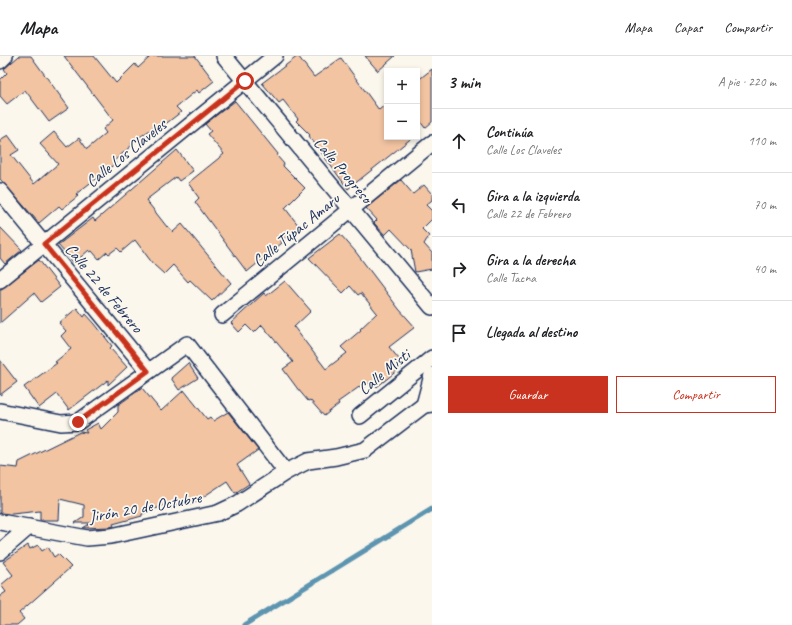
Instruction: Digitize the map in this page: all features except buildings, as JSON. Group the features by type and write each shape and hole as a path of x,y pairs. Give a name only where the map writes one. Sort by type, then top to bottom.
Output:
{"street":[{"path":"0,60 6,56"},
{"name":"Calle Progreso","path":"224,56 432,307"},
{"name":"Calle Los Claveles","path":"0,280 275,56"},
{"name":"Calle Túpac Amaru","path":"222,315 432,143"},
{"name":"Calle 22 de Febrero","path":"0,191 148,371"},
{"path":"0,412 61,423 78,422 186,344 286,472"},
{"name":"Calle Misti","path":"360,416 432,358"},
{"path":"428,405 432,375"},
{"name":"Jirón 20 de Octubre","path":"0,522 87,538 111,536 218,513 237,504 286,472 308,461 336,457 365,450 428,405"},
{"path":"0,552 30,527"}],"waterway":[{"path":"244,625 432,509"}],"route":[{"path":"78,422 148,371 44,244 245,81"}]}
